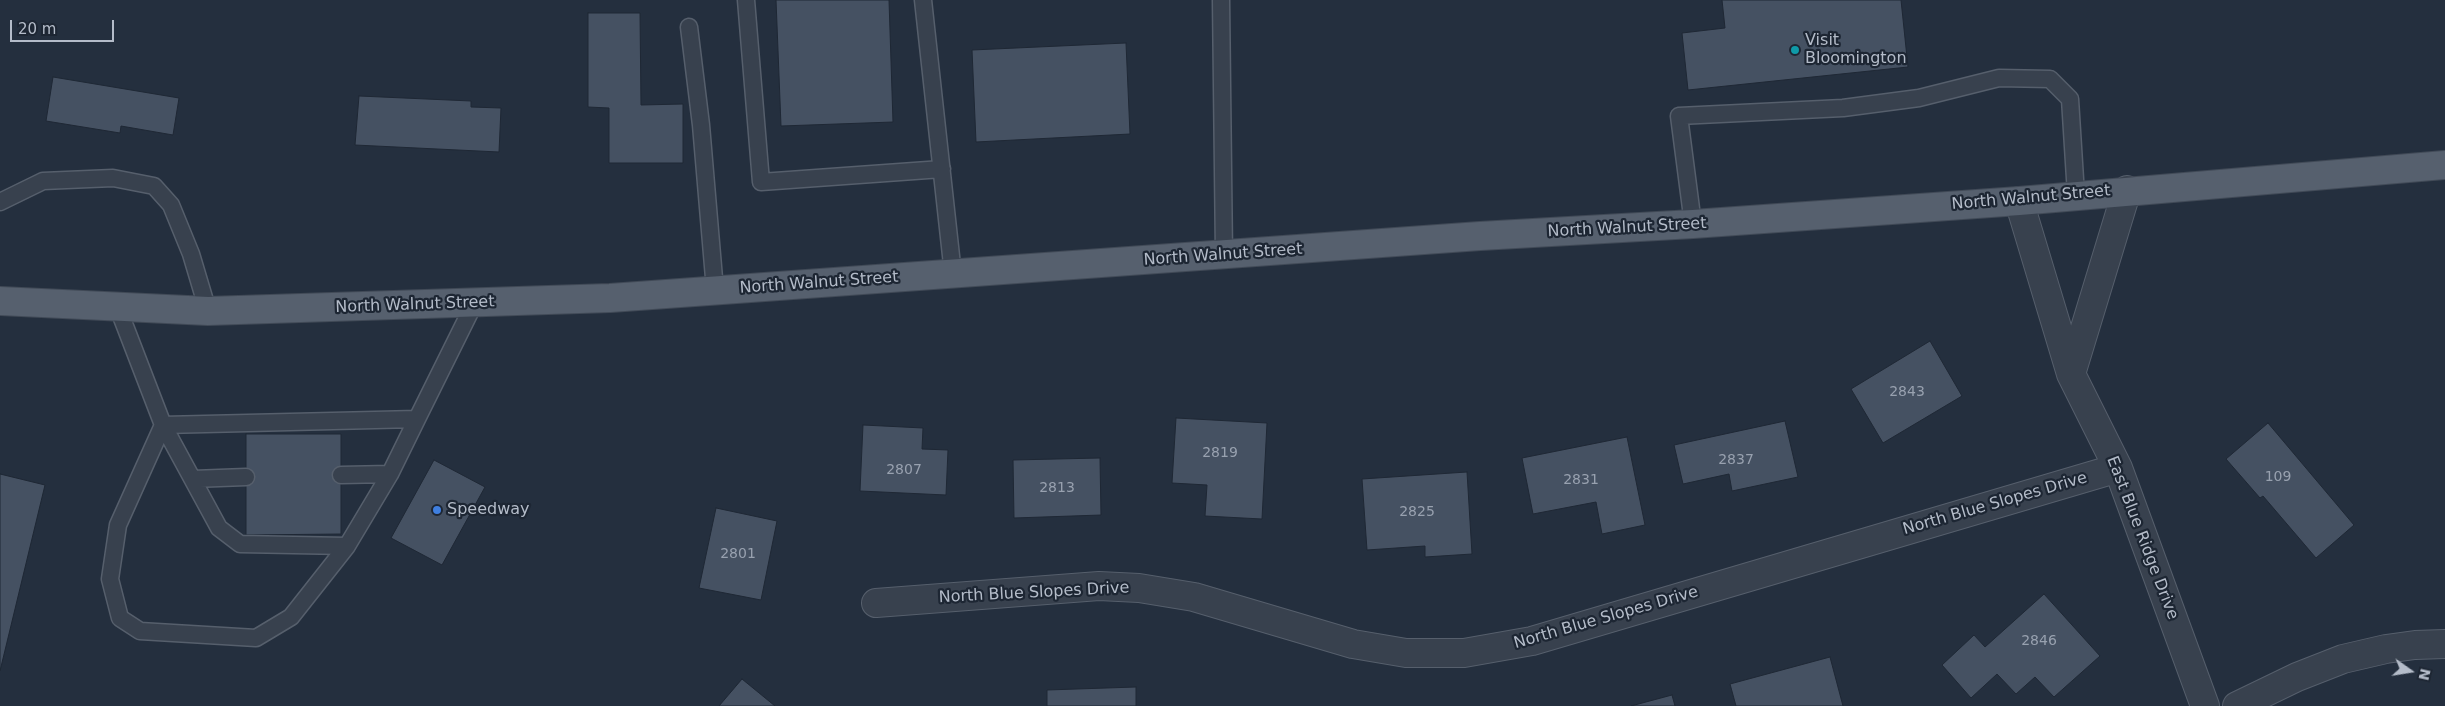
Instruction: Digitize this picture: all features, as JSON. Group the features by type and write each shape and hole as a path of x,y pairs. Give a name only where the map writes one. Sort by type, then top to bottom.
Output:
{"main road":[{"name":"North Walnut Street","path":"0,301 208,311 610,298 1480,236 1693,224 2019,200 2445,165"}],"street":[{"path":"2071,374 2127,190"},
{"name":"East Blue Ridge Drive","path":"2019,200 2071,374 2118,468 2205,706"},
{"name":"North Blue Slopes Drive","path":"876,603 1099,586 1138,588 1194,597 1353,644 1406,653 1464,653 1532,641 2118,468"},
{"path":"2237,706 2297,677 2343,660 2386,649 2415,645 2445,644"}],"lane":[{"path":"746,0 745,8 761,182 942,169"},
{"path":"923,0 953,274"},
{"path":"1221,0 1224,255"},
{"path":"689,26 701,125 715,290"},
{"path":"1693,224 1680,116 1843,108 1919,98 1999,78 2050,79 2070,99 2076,195"},
{"path":"0,202 43,181 114,178 154,186 170,205 191,254 208,311"},
{"path":"163,424 118,524 110,579 120,618 140,630 256,638 291,617 347,546 390,474 475,302"},
{"path":"118,308 163,424 219,528 240,544 347,546"},
{"path":"163,424 417,419"},
{"path":"341,475 390,474"},
{"path":"193,479 246,477"}],"building":[{"path":"776,0 889,0 893,122 781,126"},
{"name":"Visit Bloomington","path":"1722,0 1901,0 1908,67 1688,90 1682,33 1725,28"},
{"path":"588,13 640,13 641,105 683,104 683,163 609,163 609,108 588,107"},
{"path":"1126,43 1130,134 976,142 972,50"},
{"path":"53,77 179,98 173,135 121,126 120,133 46,121"},
{"path":"359,96 471,101 471,107 501,108 499,152 355,145"},
{"path":"1930,341 1962,396 1883,443 1851,389"},
{"path":"1176,418 1267,423 1262,519 1205,516 1207,485 1172,483"},
{"path":"1785,421 1798,477 1732,491 1729,474 1683,484 1674,445"},
{"path":"2268,423 2354,525 2316,558 2263,496 2260,498 2226,459"},
{"path":"863,425 923,428 922,449 948,450 946,495 860,491"},
{"path":"246,434 341,434 341,534 246,535"},
{"path":"1627,437 1645,525 1602,534 1596,502 1533,514 1522,458"},
{"path":"1100,458 1101,515 1014,518 1013,460"},
{"path":"434,460 485,487 442,565 391,538"},
{"path":"1467,472 1472,554 1425,557 1425,546 1367,550 1362,479"},
{"path":"0,474 45,485 0,671"},
{"path":"716,508 777,521 761,600 699,588"},
{"path":"2044,594 2100,656 2054,697 2035,677 2016,694 1997,674 1971,698 1942,665 1974,635 1985,647"},
{"path":"1830,657 1843,706 1736,706 1730,684"},
{"path":"742,679 775,706 719,706"},
{"path":"1136,687 1136,706 1047,706 1047,690"},
{"path":"1672,695 1675,706 1631,706"}],"place":[{"name":"Visit Bloomington","path":"1795,50"},
{"name":"Speedway","path":"437,510"}]}
